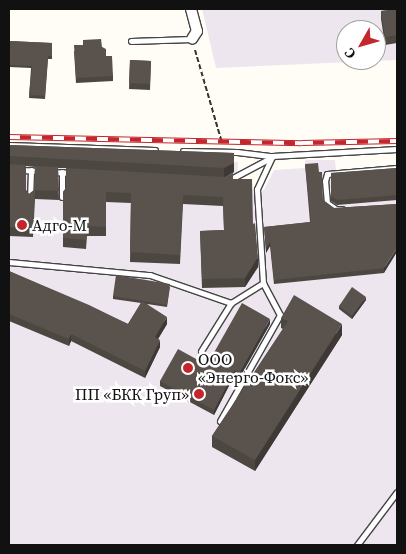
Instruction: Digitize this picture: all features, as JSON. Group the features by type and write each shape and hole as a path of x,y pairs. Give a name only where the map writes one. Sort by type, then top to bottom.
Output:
{"street":[{"path":"191,9 197,32 192,39"}],"lane":[{"path":"131,41 192,39"},
{"path":"9,145 162,151"},
{"path":"181,151 237,152 272,156 397,149"},
{"path":"225,182 272,156"},
{"path":"220,421 280,315 263,283 257,189 272,156"},
{"path":"352,208 336,209 327,203 325,181 327,174 397,168"},
{"path":"9,169 81,174"},
{"path":"30,198 31,170"},
{"path":"62,172 62,197"},
{"path":"9,262 150,275 231,303"},
{"path":"200,351 231,303 263,283"},
{"path":"357,545 397,492"}],"path":[{"path":"192,39 220,142 237,152"}],"shaded area":[{"path":"202,9 397,9 397,60 386,60 386,20 336,20 336,63 216,68"},
{"path":"9,152 238,162 237,189 264,190 274,170 305,168 305,160 335,160 336,171 397,168 397,545 9,545"}],"building":[{"path":"397,9 397,35 386,37 386,20 382,20 381,11"},
{"path":"101,39 102,47 106,49 106,56 112,56 113,76 76,78 74,45 83,45 83,40"},
{"path":"9,41 52,43 52,56 48,56 45,96 29,95 32,66 9,65"},
{"path":"130,60 151,61 150,84 129,83"},
{"path":"9,145 234,153 234,163 224,168 9,156"},
{"path":"318,163 319,172 322,172 323,200 334,208 397,204 397,248 384,268 274,280 270,242 266,249 264,227 311,222 305,164"},
{"path":"9,164 26,165 26,190 29,194 34,190 35,166 58,167 59,191 35,190 33,228 9,227"},
{"path":"66,168 225,177 233,173 233,179 252,179 253,224 255,223 258,257 245,278 202,279 200,231 224,230 223,197 183,195 180,255 130,252 131,193 106,192 106,227 87,226 86,240 63,238 63,192 66,188"},
{"path":"397,168 397,195 337,200 331,196 331,173"},
{"path":"9,271 128,324 142,301 167,317 155,337 160,340 145,371 71,334 69,339 9,314"},
{"path":"116,275 170,284 167,305 113,296"},
{"path":"352,287 366,297 352,316 339,306"},
{"path":"294,295 342,324 255,460 212,436 288,321 281,318"},
{"path":"242,303 270,319 240,372 235,370 214,410 160,381 178,349 207,365"}],"railway":[{"path":"9,137 302,143 397,141"}],"place":[{"name":"Адго-М","path":"22,225"},
{"name":"ООО «Энерго-Фокс»","path":"188,368"},
{"name":"ПП «БКК Груп»","path":"199,394"}]}
